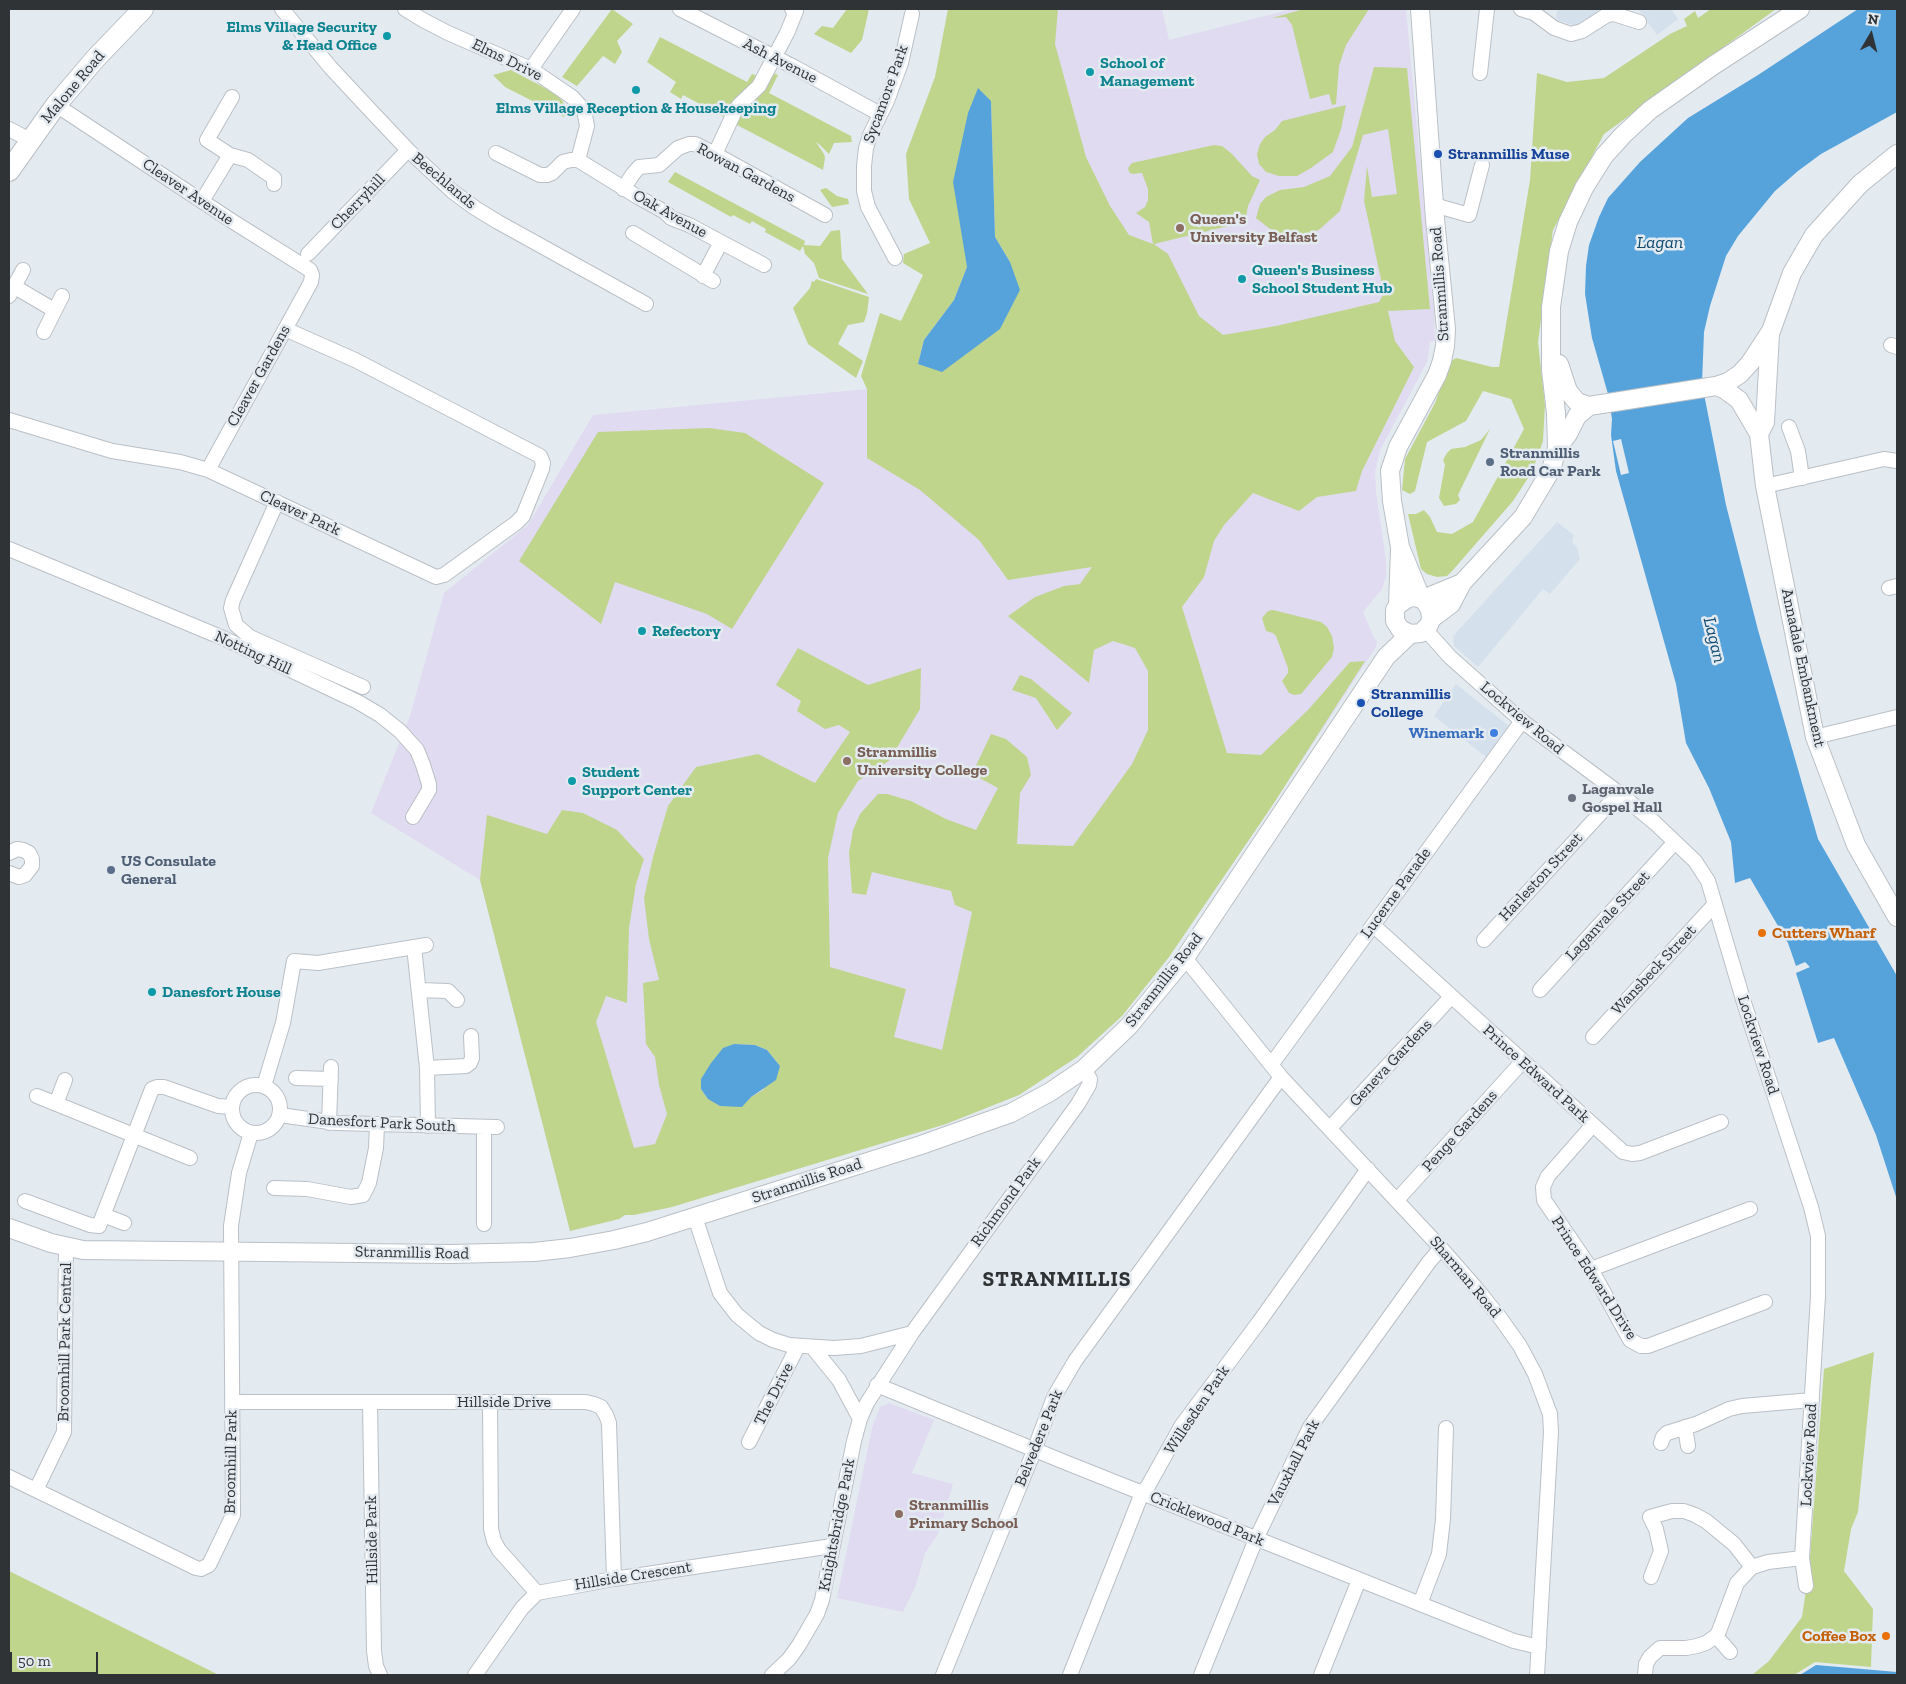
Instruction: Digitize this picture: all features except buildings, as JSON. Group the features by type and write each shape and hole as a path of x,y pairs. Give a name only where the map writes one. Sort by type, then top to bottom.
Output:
{"main road":[{"name":"Malone Road","path":"9,171 56,105 95,58 142,9"}],"street":[{"name":"Beechlands","path":"282,9 331,68 408,150 452,191 475,208 646,304"},
{"name":"Elms Drive","path":"406,9 448,34 531,68 572,97 584,110 587,126 578,160"},
{"path":"531,68 573,9"},
{"name":"Ash Avenue","path":"680,9 880,114"},
{"path":"715,154 735,111 759,86 796,11 792,9"},
{"name":"Stranmillis Road","path":"1416,627 1394,616 1398,605 1400,547 1392,501 1390,471 1398,447 1437,376 1445,346 1446,329 1434,205 1420,9"},
{"path":"1480,73 1487,9"},
{"path":"1521,9 1545,20 1554,28 1571,34 1582,31 1607,14 1639,22"},
{"path":"1398,605 1408,598 1422,599 1462,583 1526,512 1551,470 1557,448 1556,413 1551,370 1551,307 1554,280 1559,251 1568,222 1584,188 1604,156 1650,110 1714,65 1800,9"},
{"name":"Sycamore Park","path":"895,258 868,207 864,191 866,148 870,134 887,101 901,63 912,14"},
{"path":"232,97 207,140 230,156 248,160 274,178 274,184"},
{"name":"Cleaver Avenue","path":"56,105 310,270 312,282"},
{"path":"9,129 30,140"},
{"name":"Rowan Gardens","path":"623,189 636,169 644,166 659,165 684,145 695,144 825,215"},
{"name":"Cherryhill","path":"308,254 408,150"},
{"path":"496,153 540,175 552,173 563,162 578,160"},
{"name":"Annadale Embankment","path":"1713,387 1728,382 1740,374 1750,363 1771,331 1792,273 1814,235 1860,184 1897,154"},
{"path":"202,201 230,156"},
{"name":"Oak Avenue","path":"578,160 623,189 665,212 678,222 689,225 764,265"},
{"path":"1434,205 1469,215 1482,165"},
{"path":"633,233 708,278 721,242"},
{"path":"23,270 12,292 54,310"},
{"name":"Cleaver Gardens","path":"208,470 312,282"},
{"path":"44,332 62,296"},
{"name":"Cleaver Park","path":"9,420 112,451 180,462 208,470 436,577 444,575 523,516 542,469 543,463 540,456 355,360 285,329"},
{"path":"1551,330 1562,379 1568,391 1577,402 1594,406"},
{"name":"Annadale Embankment","path":"1759,434 1765,422 1771,331"},
{"path":"1557,448 1568,434 1577,416 1594,406 1713,387"},
{"name":"Annadale Embankment","path":"1713,387 1724,389 1739,400 1759,434 1766,486 1815,737 1856,845 1897,917"},
{"path":"1789,427 1798,451 1802,478"},
{"path":"1766,486 1884,459 1897,461"},
{"path":"277,502 233,600 231,608 232,617 242,632 363,687"},
{"name":"Stranmillis Road","path":"9,1228 66,1247 83,1250 450,1254 534,1252 614,1240 695,1217 977,1126 1011,1113 1050,1092 1084,1069 1129,1026 1185,958 1386,657 1416,627 1430,609 1422,599 1400,547"},
{"name":"Notting Hill","path":"9,549 223,638 358,702 380,715 400,731 411,743 417,750 423,765 429,790 413,817"},
{"name":"Stranmillis Road","path":"1416,627 1451,604 1462,583"},
{"name":"Lockview Road","path":"1416,627 1522,721 1619,793 1655,823 1704,872 1716,904 1745,1006 1816,1223 1819,1257 1802,1558 1806,1586"},
{"path":"1815,737 1897,717"},
{"name":"Lucerne Parade","path":"1271,1065 1522,721"},
{"name":"Harleston Street","path":"1484,940 1619,793"},
{"name":"Laganvale Street","path":"1540,990 1675,842"},
{"path":"9,853 17,849 23,850 29,853 32,858 32,866 25,875 19,877 9,873"},
{"name":"Wansbeck Street","path":"1593,1036 1716,904"},
{"name":"Prince Edward Park","path":"1373,925 1592,1126 1624,1152 1632,1154 1649,1150 1721,1122"},
{"path":"264,1086 283,1023 294,961 318,962 420,946 419,990 427,1068 428,1126"},
{"name":"Sharman Road","path":"1185,958 1281,1077 1441,1248 1501,1319 1520,1346 1535,1374 1550,1414 1551,1432 1538,1675"},
{"path":"419,990 448,991 457,1000"},
{"name":"Geneva Gardens","path":"1330,1128 1451,997"},
{"path":"427,1068 466,1066 472,1058 471,1036"},
{"name":"Penge Gardens","path":"1397,1200 1522,1062"},
{"name":"Richmond Park","path":"860,1419 877,1385 912,1333 1078,1104 1089,1085 1090,1079 1084,1069"},
{"path":"296,1078 331,1073 329,1123"},
{"name":"Belvedere Park","path":"943,1675 1054,1397 1074,1361 1281,1077"},
{"path":"56,1104 65,1080"},
{"path":"252,1085 264,1086 279,1101 280,1115 272,1128 266,1132 251,1133 239,1126 232,1114 232,1107 233,1100 242,1090 252,1085"},
{"path":"101,1220 152,1089 164,1087 218,1106 232,1107"},
{"path":"37,1096 190,1158"},
{"name":"Danesfort Park South","path":"280,1115 329,1123 490,1127 484,1224"},
{"path":"274,1188 307,1189 351,1197 363,1195 369,1184 376,1148 377,1125"},
{"name":"Prince Edward Drive","path":"1592,1126 1544,1181 1542,1193 1544,1200 1591,1269 1630,1340 1641,1346 1657,1343 1765,1302"},
{"name":"Broomhill Park","path":"9,1477 196,1568 206,1568 209,1565 233,1514 230,1251 233,1201 251,1133"},
{"name":"Willesden Park","path":"1070,1675 1142,1493 1148,1486 1182,1426 1368,1169"},
{"path":"25,1201 90,1225 101,1220 124,1223"},
{"path":"1591,1269 1750,1209"},
{"path":"695,1217 714,1279 728,1305 759,1333 773,1340 813,1348 861,1346 912,1333"},
{"name":"Broomhill Park Central","path":"36,1490 64,1432 66,1247"},
{"name":"Vauxhall Park","path":"1201,1675 1256,1539 1310,1427 1423,1270 1441,1248"},
{"name":"The Drive","path":"750,1442 798,1346"},
{"path":"813,1348 831,1368 860,1419"},
{"name":"Cricklewood Park","path":"877,1385 1359,1580 1514,1641 1539,1647"},
{"path":"1660,1443 1666,1433 1696,1424 1729,1409 1742,1406 1812,1400"},
{"name":"Hillside Drive","path":"232,1402 586,1402 601,1408 609,1423 614,1579"},
{"path":"475,1675 522,1608 537,1592 499,1550 491,1529 490,1402"},
{"name":"Hillside Park","path":"370,1403 374,1651 376,1666 380,1675"},
{"name":"Knightsbridge Park","path":"772,1675 789,1659 800,1645 817,1614 822,1600 860,1419"},
{"path":"1685,1427 1688,1446"},
{"path":"1420,1604 1439,1554 1443,1519 1446,1428"},
{"path":"1651,1577 1661,1551 1656,1529 1650,1517 1672,1511 1684,1511 1706,1521 1734,1544 1752,1567"},
{"name":"Hillside Crescent","path":"537,1592 832,1546"},
{"path":"1645,1675 1646,1664 1650,1657 1660,1648 1697,1646 1706,1644 1716,1636 1720,1631 1737,1583 1752,1567 1768,1562 1802,1558"},
{"path":"1321,1675 1359,1580"},
{"path":"1716,1636 1730,1652"}],"shaded area":[{"name":"Stranmillis University College","path":"955,9 1162,9 1169,40 1293,9 1406,9 1435,341 1430,342 1427,362 1380,450 1375,472 1386,561 1386,576 1382,589 1363,612 1377,641 1376,647 1272,806 1169,957 1122,1016 1077,1057 1019,1095 946,1124 625,1215 619,1219 570,1231 480,880 371,813 410,716 444,593 528,525 593,415 867,389 942,296"},
{"path":"1558,9 1599,9 1590,21 1576,26 1557,20"},
{"path":"1638,9 1671,9 1678,19 1657,35"},
{"path":"1557,522 1574,535 1572,542 1577,547 1580,559 1550,594 1543,589 1478,667 1454,646 1453,636"},
{"path":"1456,684 1509,726 1486,757 1434,716"},
{"name":"Stranmillis Primary School","path":"889,1403 934,1420 912,1473 953,1484 938,1534 925,1553 916,1585 903,1612 837,1598 872,1428 880,1407"}],"green space":[{"path":"612,9 633,24 617,41 622,52 615,64 603,56 577,86 562,77"},
{"path":"847,9 869,9 862,40 851,53 814,34 822,26 833,28"},
{"path":"948,9 1058,9 1055,44 1086,157 1110,206 1129,235 1153,244 1149,222 1136,213 1145,207 1148,200 1148,189 1142,173 1132,174 1129,172 1128,168 1132,163 1214,145 1222,146 1232,154 1252,176 1260,180 1248,206 1245,222 1154,244 1168,254 1199,316 1223,335 1276,326 1379,302 1384,293 1364,201 1367,166 1372,197 1397,194 1388,129 1363,135 1340,211 1320,229 1302,238 1279,236 1256,218 1260,204 1266,197 1280,190 1304,187 1330,176 1352,147 1374,67 1407,68 1430,309 1388,311 1395,341 1414,367 1362,471 1356,491 1317,497 1299,511 1253,493 1224,525 1214,541 1204,577 1182,607 1227,753 1261,755 1308,710 1350,662 1365,661 1272,806 1169,957 1122,1016 1077,1057 1019,1095 946,1124 672,1207 634,1215 625,1215 619,1219 570,1231 480,880 487,815 547,834 562,810 583,813 617,830 644,859 636,884 629,928 627,1003 606,996 596,1022 634,1148 655,1144 667,1114 659,1085 655,1057 646,1044 643,983 659,980 649,939 644,898 653,857 668,806 696,767 758,754 815,783 850,732 839,725 825,729 797,711 801,701 776,685 798,648 868,685 921,668 920,709 889,761 858,781 838,813 828,858 830,967 906,989 894,1037 942,1050 972,912 955,905 951,891 872,872 866,895 852,893 849,853 853,830 860,814 878,794 887,794 911,801 946,819 976,830 998,788 972,774 991,734 1006,739 1027,757 1031,775 1020,793 1017,844 1073,846 1132,764 1148,730 1148,671 1135,648 1113,641 1094,650 1089,683 1008,616 1035,597 1064,586 1080,584 1092,567 1008,580 979,540 920,490 867,458 867,389 861,376 880,313 901,321 923,275 903,263 904,254 930,243 909,199 906,154 935,77","holes":["991,101 995,237 1010,262 918,364 924,340 954,300 967,267 963,237","734,1044 755,1045 767,1050 780,1066 763,1090 751,1097 708,1099 701,1089 701,1079"]},
{"path":"1304,9 1369,9 1346,45 1339,66 1336,104 1332,105 1329,94 1310,99 1292,25 1286,17 1272,18"},
{"path":"1711,9 1776,9 1604,134 1553,230 1538,342 1545,405 1543,441 1532,472 1513,501 1447,576 1437,577 1427,574 1421,569 1408,514 1416,514 1424,510 1430,517 1437,532 1452,534 1473,522 1524,429 1511,399 1483,391 1466,421 1427,442 1415,491 1410,494 1402,490 1405,459 1435,403 1450,362 1456,358 1499,367 1530,180 1537,73 1567,82 1604,78 1670,34 1687,26 1684,19 1695,11 1698,18"},
{"path":"660,37 747,82 752,74 758,76 726,118 683,95 681,99 670,92 676,82 647,62"},
{"path":"511,70 558,95 568,109 564,117 505,87 493,75"},
{"path":"773,73 778,75 769,93 851,136 852,142 834,143 829,154 816,142 825,158 823,170 735,124 744,108 764,90"},
{"path":"1346,105 1341,129 1333,152 1311,168 1297,176 1279,176 1266,172 1259,164 1257,154 1260,144 1282,121"},
{"path":"675,172 805,241 804,245 820,246 831,231 840,230 842,259 868,294 819,278 814,263 805,254 803,246 800,251 765,232 766,229 752,221 750,224 733,215 731,217 668,182"},
{"path":"826,188 837,196 848,199 849,204 832,207 820,190"},
{"path":"816,279 869,297 864,322 848,325 838,344 863,361 856,378 808,344 793,308 810,288 812,281 814,282"},
{"path":"709,428 745,433 824,483 732,629 707,614 615,582 601,624 519,561 598,432"},
{"path":"1490,429 1458,495 1460,500 1456,504 1444,506 1439,498 1445,465 1443,460 1447,453 1451,449 1465,447 1481,440"},
{"path":"1273,610 1321,622 1327,627 1332,636 1334,648 1332,657 1301,694 1294,695 1289,693 1282,681 1288,673 1288,668 1276,636 1266,631 1262,618 1268,611"},
{"path":"1020,675 1031,679 1072,713 1057,730 1036,698 1012,690"},
{"path":"1874,1352 1858,1512 1851,1529 1844,1571 1873,1609 1871,1667 1815,1662 1794,1675 1752,1675 1769,1661 1802,1617 1809,1570 1824,1369"},
{"path":"9,1571 219,1675 9,1675"}],"water":[{"name":"Lagan","path":"1858,9 1897,9 1897,112 1821,154 1798,171 1775,191 1738,236 1726,256 1710,306 1704,332 1702,384 1726,505 1758,630 1818,839 1897,976 1897,1200 1876,1135 1834,1038 1818,1043 1796,973 1810,967 1805,962 1796,966 1788,943 1750,878 1735,883 1731,842 1709,788 1686,743 1676,684 1616,471 1608,394 1592,338 1585,294 1589,245 1599,217 1608,198 1640,162 1688,118 1758,75"},
{"path":"978,88 991,101 995,237 1010,262 1020,290 1000,329 942,372 918,364 924,340 954,300 967,267 953,182 968,113"},
{"path":"734,1044 755,1045 767,1050 780,1066 776,1080 751,1097 742,1107 720,1106 708,1099 701,1089 701,1079 723,1048"},
{"path":"1816,1665 1897,1672 1897,1675 1800,1675"}],"pier":[{"path":"1621,439 1629,473 1621,475 1613,441"}],"place":[{"name":"Elms Village Security & Head Office","path":"387,36"},
{"name":"School of Management","path":"1090,72"},
{"name":"Elms Village Reception & Housekeeping","path":"636,90"},
{"name":"Stranmillis Muse","path":"1438,154"},
{"name":"Queen's University Belfast","path":"1180,228"},
{"name":"Queen's Business School Student Hub","path":"1242,279"},
{"name":"Stranmillis Road Car Park","path":"1490,462"},
{"name":"Refectory","path":"642,631"},
{"name":"Stranmillis College","path":"1361,703"},
{"name":"Winemark","path":"1494,733"},
{"name":"Stranmillis University College","path":"847,761"},
{"name":"Student Support Center","path":"572,781"},
{"name":"Laganvale Gospel Hall","path":"1572,798"},
{"name":"US Consulate General","path":"111,870"},
{"name":"Cutters Wharf","path":"1762,933"},
{"name":"Danesfort House","path":"152,992"},
{"name":"Stranmillis Primary School","path":"899,1514"},
{"name":"Coffee Box","path":"1886,1636"}],"district":[{"name":"STRANMILLIS","path":"1057,1280"}]}
